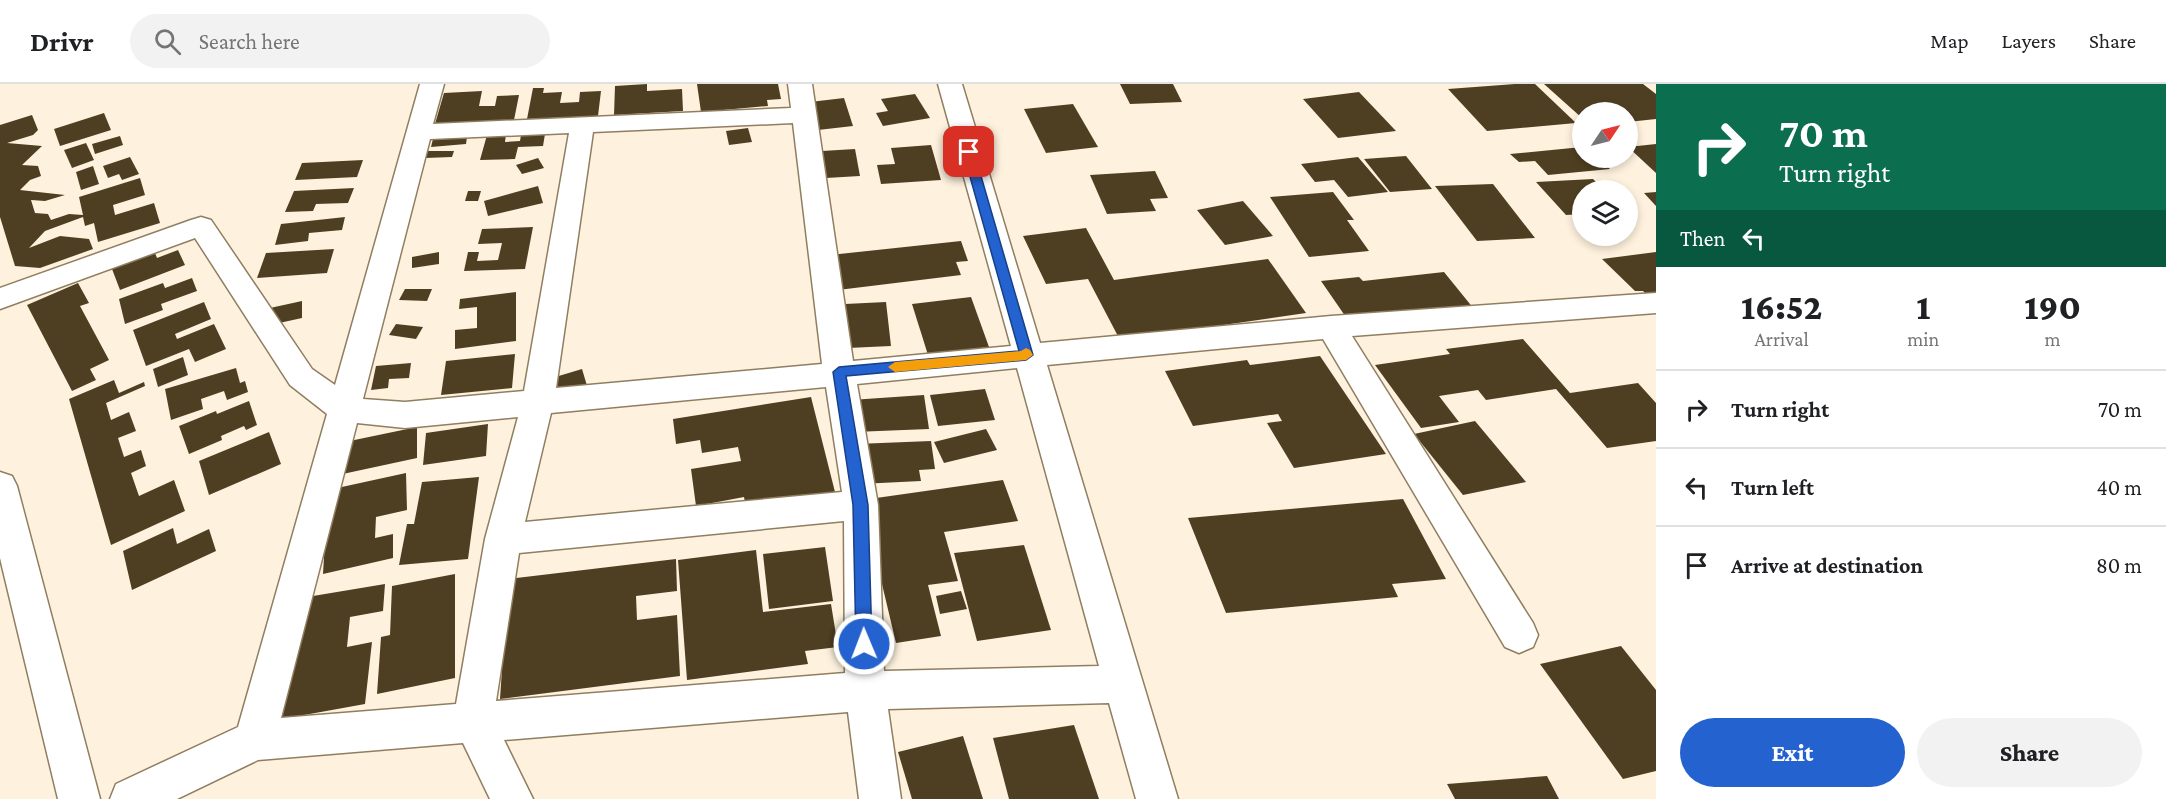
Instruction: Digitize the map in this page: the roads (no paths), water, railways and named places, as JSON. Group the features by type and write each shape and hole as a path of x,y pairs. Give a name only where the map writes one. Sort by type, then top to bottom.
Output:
{"street":[{"path":"255,740 432,84"},
{"path":"950,84 1026,355 1157,799"},
{"path":"420,132 582,126 802,100 839,372 861,505 865,691 880,799"},
{"path":"512,799 473,722 503,539 538,401 582,126"},
{"path":"0,298 201,226 301,377 345,410 405,415 1331,327 1656,303"},
{"path":"1331,327 1519,635"},
{"path":"0,486 79,799"},
{"path":"503,539 861,505"},
{"path":"131,799 255,740 865,691 1123,684"}]}
